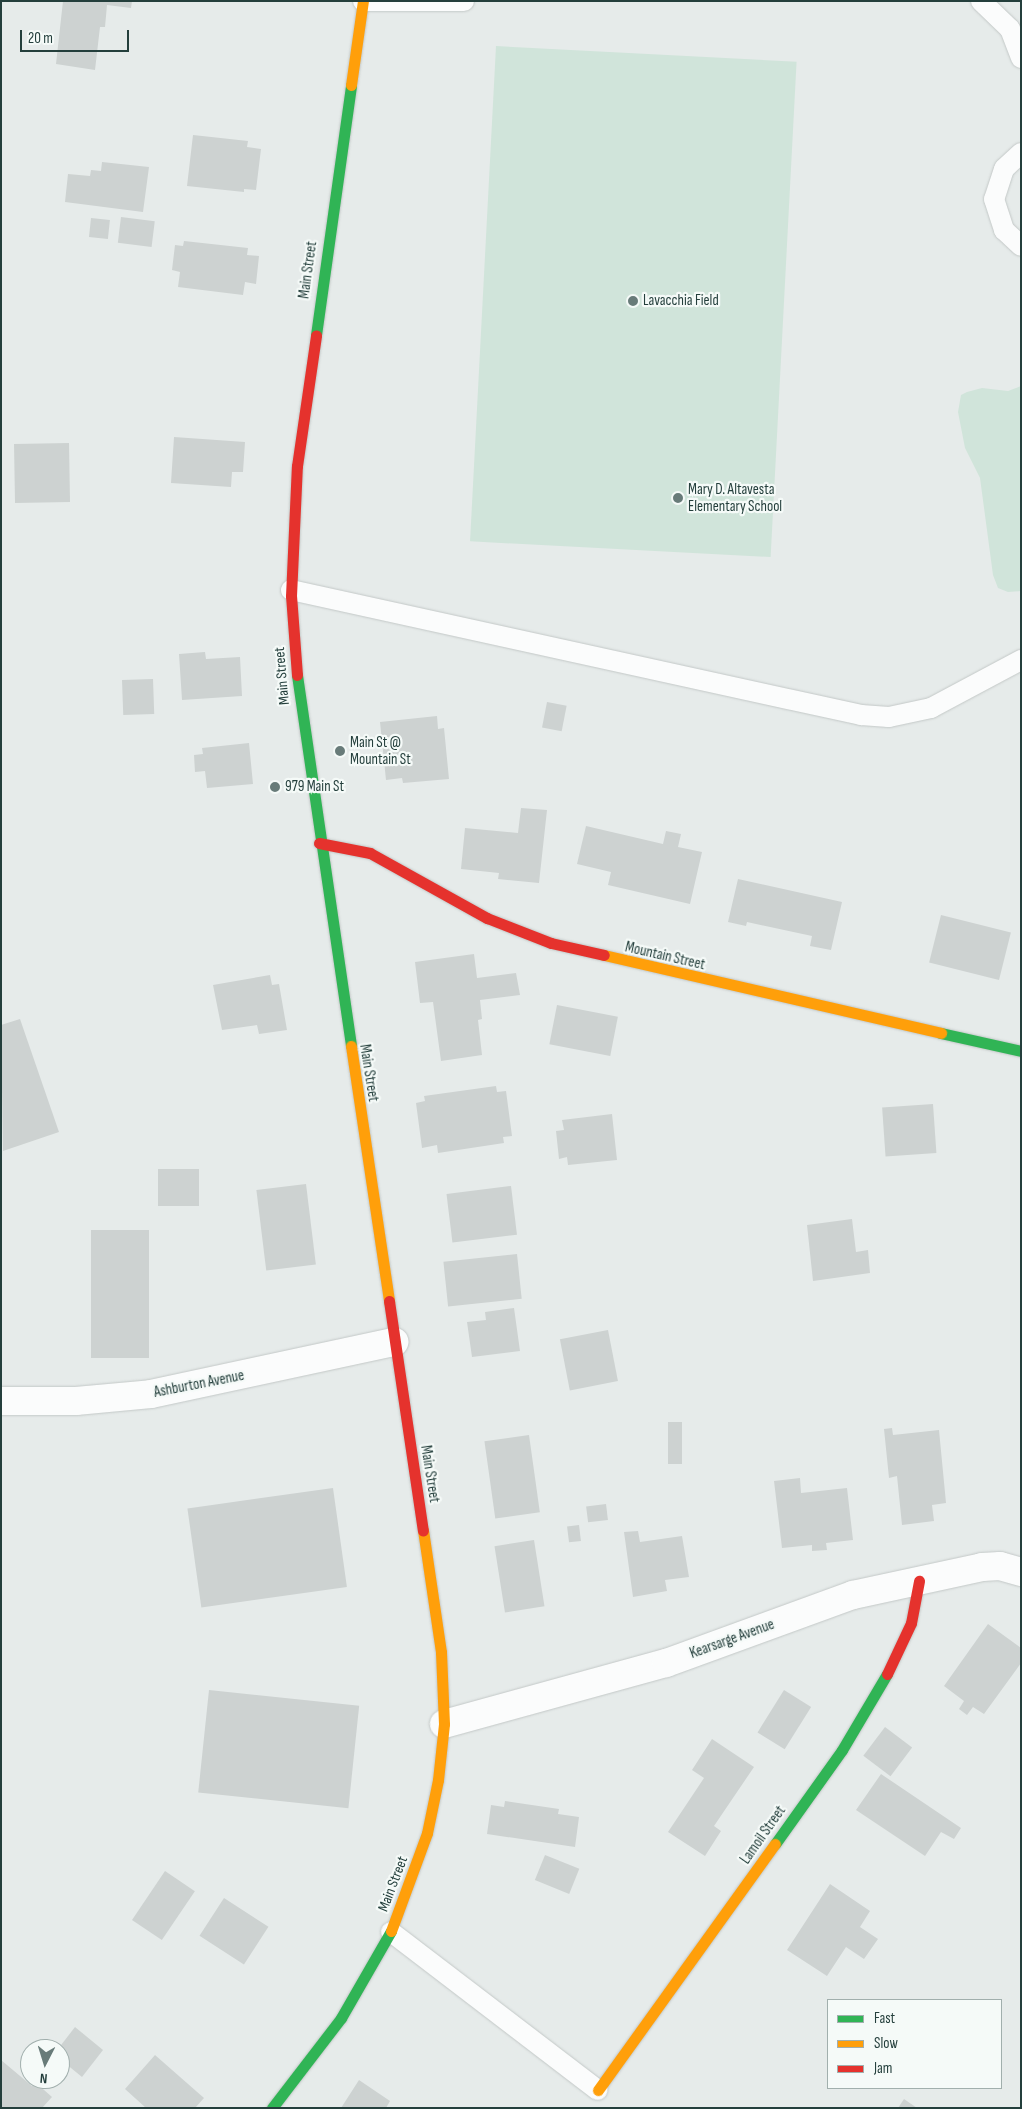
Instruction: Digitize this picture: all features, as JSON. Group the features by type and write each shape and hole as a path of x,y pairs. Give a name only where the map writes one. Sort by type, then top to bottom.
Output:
{"main road":[{"name":"Main Street","path":"272,2108 341,2018 369,1975 391,1932 427,1833 438,1780 444,1724 441,1652 298,692 291,590 297,466 363,1"},
{"name":"Mountain Street","path":"319,843 370,853 487,918 551,943 810,1005 1021,1051"},
{"name":"Lamoil Street","path":"598,2090 758,1870 863,1717 900,1652 911,1623 919,1580"}],"street":[{"name":"Ashburton Avenue","path":"2,1399 76,1401 151,1394 394,1342"},
{"name":"Kearsarge Avenue","path":"444,1724 666,1663 853,1595 982,1567 1000,1566 1021,1572"}],"lane":[{"path":"363,1 464,1"},
{"path":"981,1 1010,29 1021,58"},
{"path":"1021,153 1004,169 994,199 1004,230 1021,246"},
{"path":"291,590 861,715 890,716 931,708 1021,660"},
{"path":"391,1932 598,2090"}],"green space":[{"name":"Lavacchia Field","path":"496,46 797,62 771,557 470,541"},
{"path":"1021,386 1021,591 1008,592 998,588 993,575 980,478 965,448 958,412 961,395 967,392 982,388 1008,391"}],"building":[{"path":"63,1 132,1 131,8 107,5 105,27 100,27 95,70 56,64"},
{"path":"193,135 248,141 247,147 261,149 256,190 244,189 244,192 187,186"},
{"path":"102,162 149,167 143,212 65,202 68,174 90,176 91,170 101,171"},
{"path":"121,217 155,221 152,247 118,243"},
{"path":"91,218 110,220 108,239 89,237"},
{"path":"184,241 248,248 247,255 259,256 256,284 245,282 243,295 178,287 180,272 172,270 175,245 183,246"},
{"path":"174,437 245,442 243,472 232,472 231,487 171,483"},
{"path":"69,443 70,502 15,503 14,444"},
{"path":"205,652 206,659 240,657 242,696 182,700 179,654"},
{"path":"153,679 154,714 123,715 122,680"},
{"path":"547,702 567,706 562,731 542,728"},
{"path":"437,716 438,729 444,728 449,779 403,783 402,778 386,780 380,722"},
{"path":"249,743 253,784 207,788 205,771 195,772 194,755 203,754 202,748"},
{"path":"521,808 547,810 539,883 498,879 499,873 461,869 465,828 518,833"},
{"path":"586,826 663,844 666,831 681,834 678,847 702,852 690,904 608,885 611,872 577,864"},
{"path":"738,879 842,902 831,950 810,946 812,936 747,922 746,926 728,922"},
{"path":"941,915 1011,932 999,980 929,963"},
{"path":"474,954 477,978 516,973 520,995 480,1000 482,1019 478,1020 482,1055 441,1061 433,1002 420,1003 415,962"},
{"path":"270,975 272,985 279,984 287,1030 259,1034 257,1025 222,1030 213,985"},
{"path":"557,1005 618,1017 610,1056 549,1044"},
{"path":"20,1019 59,1132 3,1151 1,1025"},
{"path":"496,1086 497,1092 506,1091 512,1136 503,1137 504,1143 438,1153 437,1145 422,1148 416,1103 425,1101 424,1096"},
{"path":"933,1104 936,1153 886,1156 882,1108"},
{"path":"612,1114 617,1160 568,1165 567,1157 559,1159 556,1131 564,1130 562,1120"},
{"path":"158,1169 199,1169 199,1206 158,1206"},
{"path":"306,1184 316,1264 266,1270 256,1190"},
{"path":"511,1186 517,1235 452,1243 446,1194"},
{"path":"852,1219 856,1252 868,1250 870,1273 813,1281 807,1225"},
{"path":"91,1230 149,1230 149,1358 91,1358"},
{"path":"517,1254 522,1299 448,1306 443,1262"},
{"path":"514,1308 520,1351 472,1357 467,1322 486,1320 485,1312"},
{"path":"608,1330 618,1381 570,1390 560,1339"},
{"path":"668,1422 682,1422 682,1464 668,1464"},
{"path":"892,1428 893,1435 939,1430 946,1503 932,1505 934,1521 902,1525 897,1476 889,1478 884,1429"},
{"path":"529,1435 540,1512 495,1519 484,1441"},
{"path":"800,1478 801,1493 847,1488 853,1540 826,1543 827,1550 812,1551 812,1545 782,1548 774,1481"},
{"path":"333,1488 347,1587 201,1607 187,1508"},
{"path":"606,1504 608,1520 588,1522 586,1506"},
{"path":"579,1525 581,1541 569,1542 567,1526"},
{"path":"638,1531 640,1542 682,1536 689,1577 665,1580 667,1591 633,1597 624,1532"},
{"path":"534,1540 544,1606 505,1612 494,1546"},
{"path":"988,1624 1021,1648 1021,1663 984,1714 973,1707 967,1715 959,1709 964,1701 944,1686"},
{"path":"209,1690 359,1706 348,1808 198,1792"},
{"path":"784,1690 811,1707 785,1749 758,1732"},
{"path":"885,1727 912,1747 890,1776 863,1756"},
{"path":"712,1739 754,1767 714,1826 721,1831 705,1856 668,1832 704,1778 692,1770"},
{"path":"881,1774 961,1828 954,1839 941,1832 925,1856 856,1810"},
{"path":"505,1801 559,1809 558,1814 579,1817 575,1847 487,1834 491,1805 504,1807"},
{"path":"545,1855 579,1869 569,1894 535,1880"},
{"path":"165,1871 195,1891 162,1940 132,1920"},
{"path":"830,1884 870,1911 860,1927 878,1939 864,1959 846,1947 827,1976 787,1950"},
{"path":"224,1898 268,1927 244,1965 199,1936"},
{"path":"75,2027 103,2050 82,2077 70,2067 70,2039 66,2039"},
{"path":"155,2055 204,2098 195,2108 146,2108 125,2089"},
{"path":"1,2060 20,2076 20,2089 43,2089 52,2097 42,2108 1,2108"},
{"path":"359,2080 390,2101 386,2108 341,2108"},
{"path":"904,2099 917,2108 898,2108"}],"traffic: fast":[{"path":"316,335 351,85"},
{"path":"297,675 351,1046"},
{"path":"941,1033 1021,1051"},
{"path":"775,1844 842,1750 887,1674"},
{"path":"272,2108 341,2018 391,1931"}],"traffic: slow":[{"path":"351,85 363,1"},
{"path":"604,955 941,1033"},
{"path":"351,1046 389,1301"},
{"path":"391,1931 427,1833 438,1780 444,1724 441,1652 423,1530"},
{"path":"598,2090 775,1844"}],"traffic: jam":[{"path":"297,675 291,596 297,466 316,335"},
{"path":"319,843 370,853 487,918 551,943 604,955"},
{"path":"389,1301 423,1530"},
{"path":"887,1674 911,1623 919,1581"}],"place":[{"name":"Lavacchia Field","path":"633,301"},
{"name":"Mary D. Altavesta Elementary School","path":"678,498"},
{"name":"Main St @ Mountain St","path":"340,751"},
{"name":"979 Main St","path":"275,787"}]}
